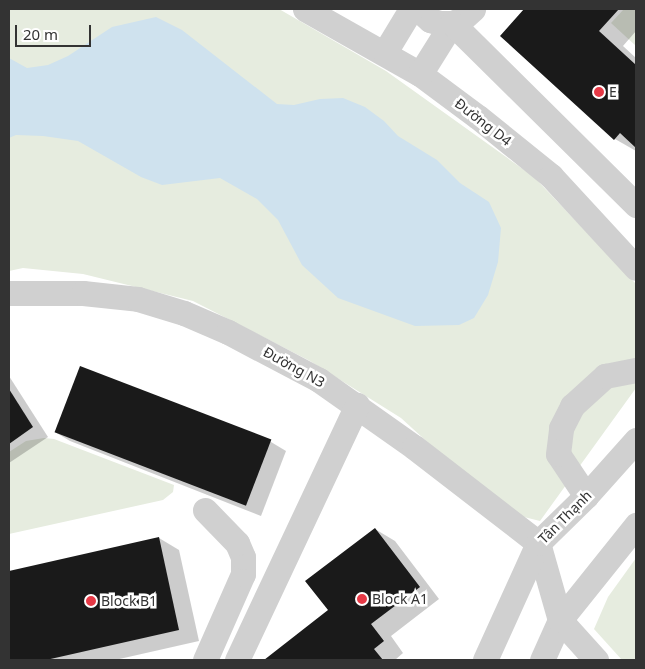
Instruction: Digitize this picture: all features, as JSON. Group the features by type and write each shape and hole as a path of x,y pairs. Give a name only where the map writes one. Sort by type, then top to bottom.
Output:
{"street":[{"name":"Đường D4","path":"304,9 385,52 420,74 552,176 636,268"},
{"path":"385,52 411,9"},
{"path":"418,9 430,20 440,23 452,23 462,19 473,9"},
{"path":"420,74 452,23"},
{"path":"452,23 636,205"},
{"name":"Đường N3","path":"9,293 83,293 138,299 184,313 272,354 319,380 357,405 538,543"},
{"path":"586,496 558,454 561,428 572,406 606,376 636,370"},
{"path":"237,660 357,405"},
{"name":"Tân Thạnh","path":"485,660 538,543 586,496 636,440"},
{"path":"205,510 237,543 243,557 243,574 205,660"},
{"path":"542,660 560,620 631,539"},
{"path":"538,543 560,620 596,660"}],"shaded area":[{"path":"9,9 279,9 386,71 534,177 636,284 636,388 540,521 520,516 479,489 401,418 310,361 193,301 83,274 23,268 9,271"},
{"path":"624,9 636,9 636,46 611,23"},
{"path":"44,438 54,439 174,485 173,492 163,500 9,534 9,452 26,441"},
{"path":"636,558 636,660 622,660 594,629 608,597"}],"water":[{"path":"156,17 182,30 277,104 294,105 320,99 343,98 365,107 384,121 398,136 437,160 460,183 489,202 501,228 498,262 488,295 474,318 459,325 415,326 338,298 302,265 278,220 257,199 220,178 162,185 141,177 78,141 43,136 16,135 9,138 9,58 27,68 48,65 68,56 112,27"}],"building":[{"name":"E","path":"524,9 619,9 599,31 636,65 636,148 620,133 614,140 500,36"},
{"path":"80,366 271,439 246,506 55,432"},
{"path":"9,389 33,427 9,444"},
{"name":"Block A1","path":"375,528 420,587 371,624 384,641 374,649 383,660 264,660 328,610 305,581"},
{"name":"Block B1","path":"159,537 179,630 46,660 9,660 9,571"}],"place":[{"name":"E","path":"599,92"},
{"name":"Block A1","path":"362,599"},
{"name":"Block B1","path":"91,601"}]}
